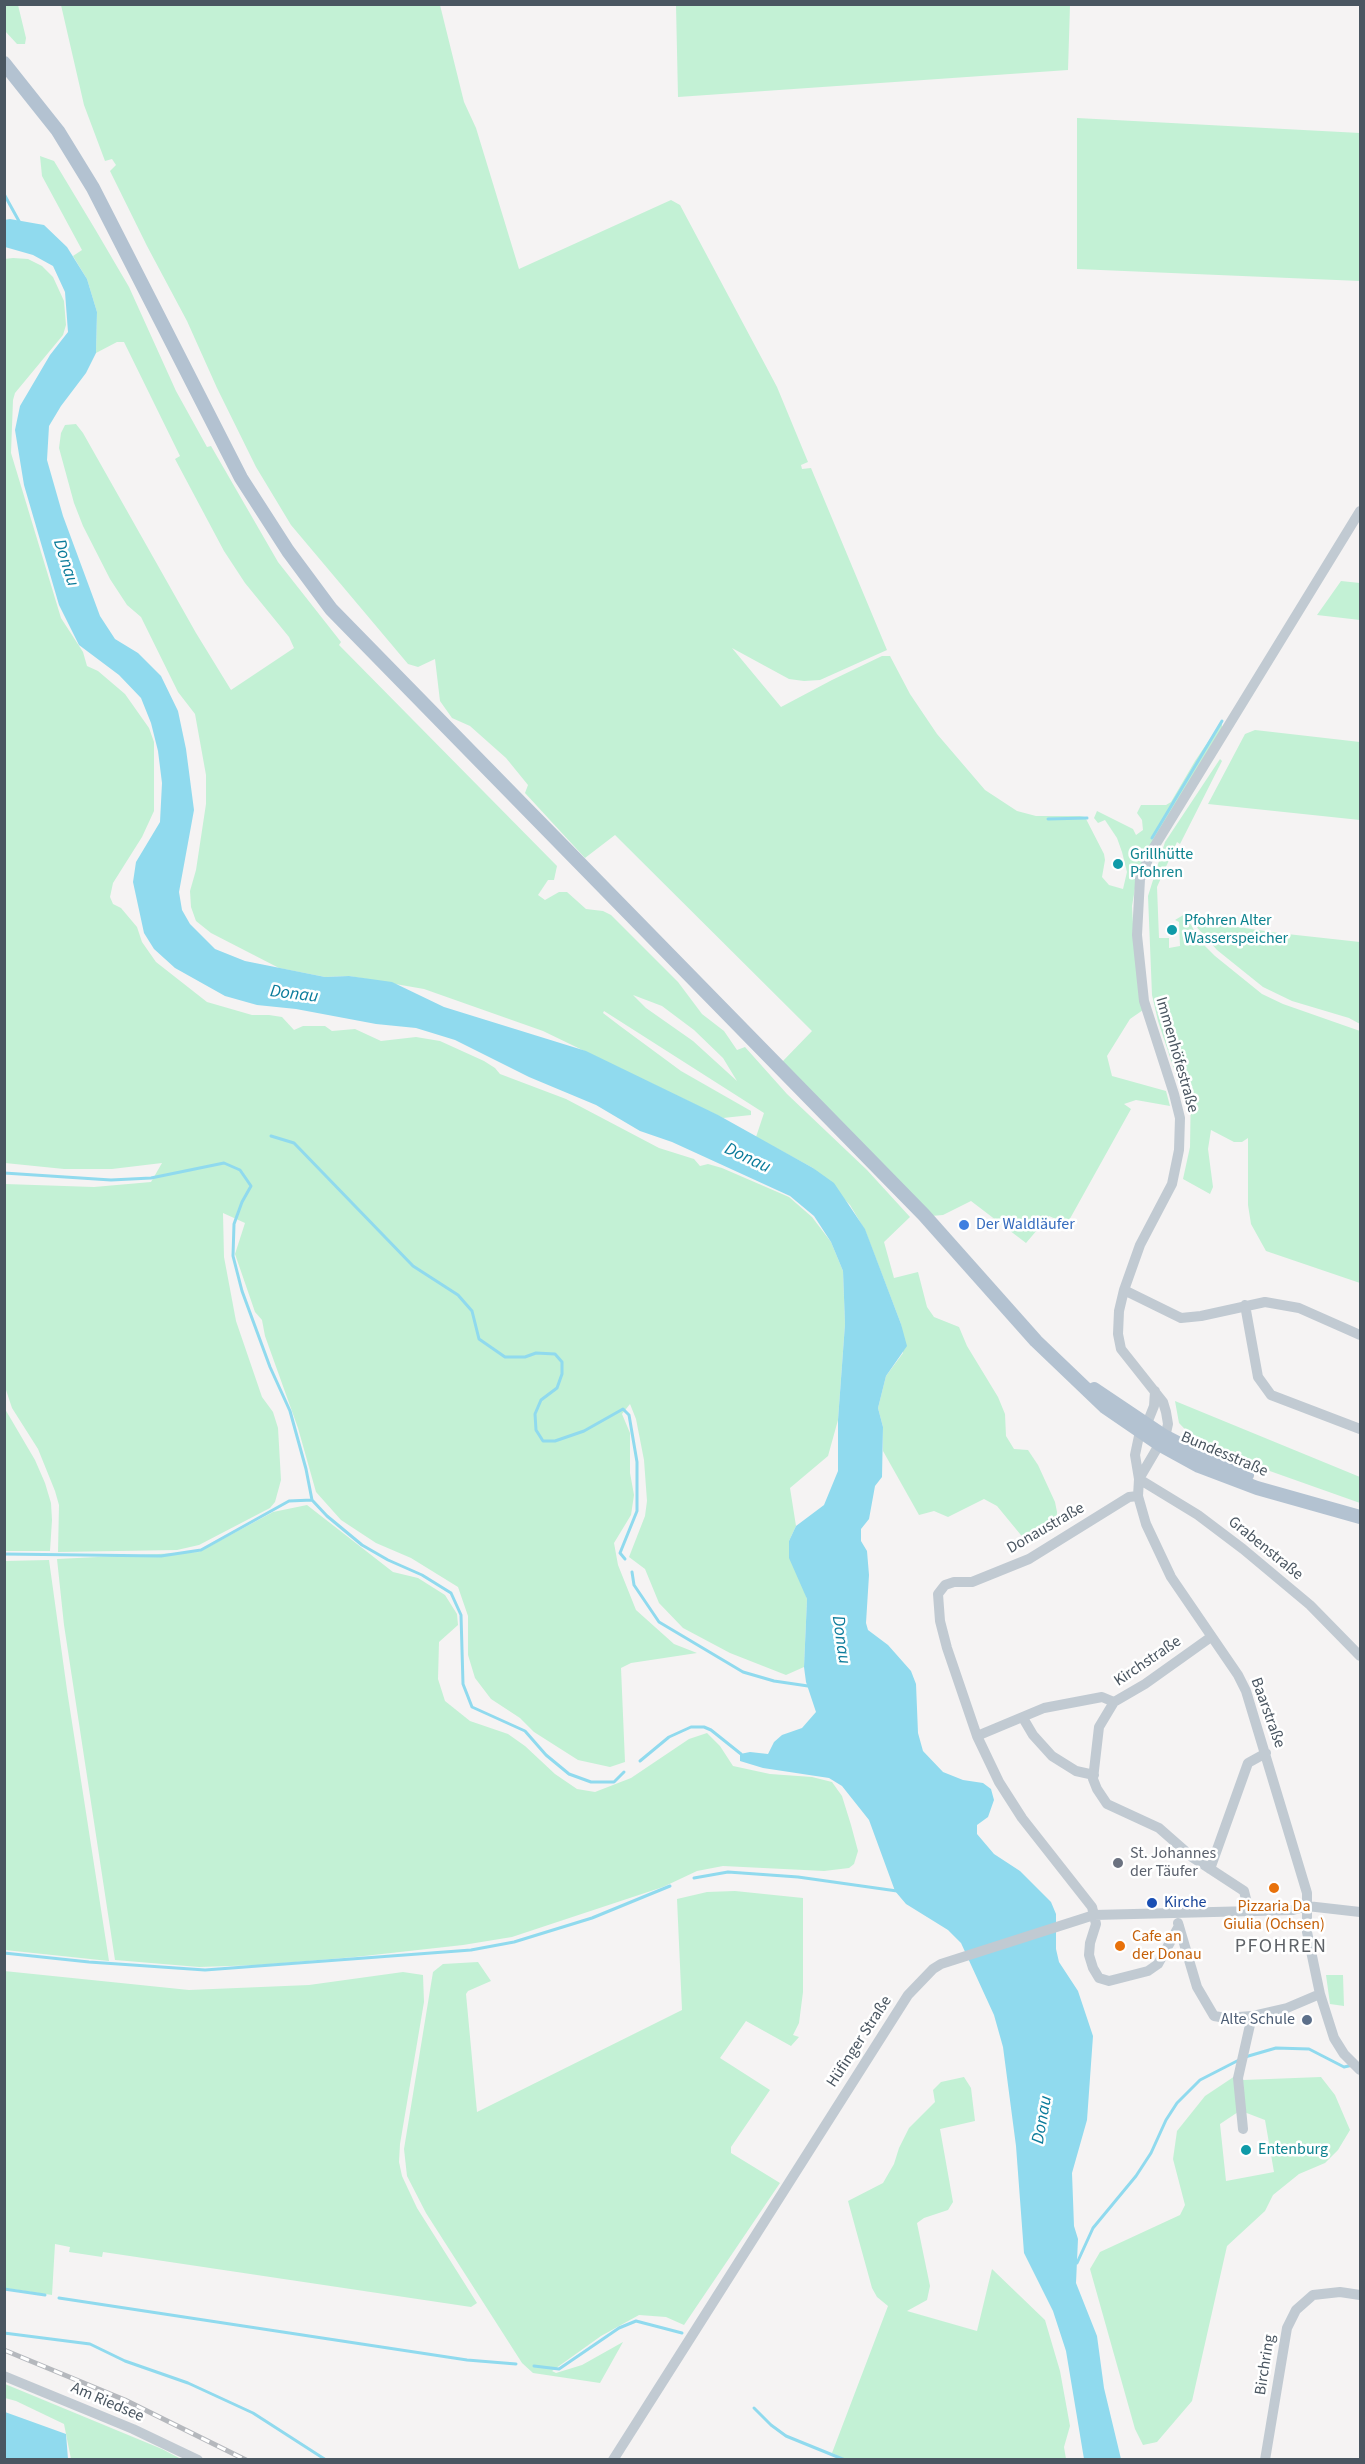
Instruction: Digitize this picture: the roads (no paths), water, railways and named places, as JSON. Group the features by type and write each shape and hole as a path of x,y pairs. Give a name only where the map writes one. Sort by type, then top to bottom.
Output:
{"main road":[{"name":"Bundesstraße","path":"4,63 58,131 93,188 241,478 288,551 331,609 924,1215 1036,1341 1105,1407 1162,1440 1358,1516"}],"street":[{"name":"Immenhöfestraße","path":"1162,1440 1168,1424 1163,1402 1121,1349 1118,1334 1119,1311 1124,1290 1140,1245 1172,1184 1179,1150 1180,1118 1144,1001 1137,935 1140,879 1151,852 1360,511"},
{"path":"1124,1290 1181,1318 1201,1316 1264,1302 1299,1308 1360,1335"},
{"path":"1245,1305 1258,1377 1271,1395 1360,1429"},
{"path":"1144,1428 1154,1406 1155,1391"},
{"name":"Baarstraße","path":"1144,1428 1136,1445 1135,1455 1139,1479 1138,1496 1146,1524 1171,1577 1246,1690 1307,1893 1307,1932 1320,1994 1334,2038 1344,2054 1360,2070"},
{"name":"Baarstraße","path":"1139,1479 1162,1440"},
{"name":"Grabenstraße","path":"1139,1479 1197,1515 1243,1549 1310,1605 1360,1656"},
{"name":"Donaustraße","path":"1091,1916 1092,1907 1022,1818 999,1782 977,1736 946,1648 940,1621 938,1594 945,1585 954,1582 972,1582 1029,1559 1129,1497 1138,1496"},
{"name":"Kirchstraße","path":"1212,1637 1145,1684 1114,1702 1099,1727 1094,1775 1097,1789 1107,1804 1159,1828 1192,1857 1244,1891 1250,1911"},
{"path":"977,1736 1044,1708 1102,1697 1114,1702"},
{"path":"1023,1718 1033,1735 1052,1756 1076,1771 1094,1775"},
{"path":"1210,1869 1248,1764 1266,1753"},
{"name":"Hüfinger Straße","path":"613,2460 722,2284 908,1995 920,1981 941,1964 1091,1916 1293,1910 1307,1906 1360,1912"},
{"path":"1174,1912 1197,1987 1214,2016 1226,2019 1252,2016 1287,2008 1320,1994"},
{"path":"1091,1916 1096,1928 1090,1943 1089,1955 1099,1978 1109,1981 1148,1971 1158,1964 1179,1926"},
{"path":"1244,2129 1238,2078 1252,2016"},
{"name":"Birchring","path":"1265,2460 1287,2328 1296,2310 1313,2295 1340,2292 1360,2295"},
{"name":"Am Riedsee","path":"4,2376 133,2429 198,2460"}],"water":[{"name":"Donau","path":"4,220 44,225 67,247 87,279 97,312 96,353 86,373 49,426 47,460 63,516 100,616 115,639 138,653 161,676 178,711 186,749 194,810 179,892 182,910 190,924 215,949 245,961 325,977 349,976 392,982 444,1007 586,1051 718,1115 813,1168 834,1183 865,1229 907,1346 886,1376 878,1408 883,1427 882,1477 875,1486 869,1519 861,1529 861,1541 867,1551 869,1575 866,1623 868,1630 888,1645 911,1671 916,1684 918,1733 923,1751 943,1772 963,1780 983,1783 991,1789 994,1800 988,1817 977,1825 977,1834 994,1854 1020,1871 1051,1902 1056,1914 1056,1949 1059,1962 1078,1991 1093,2036 1087,2120 1072,2173 1074,2226 1078,2239 1076,2283 1097,2336 1104,2388 1121,2459 1084,2459 1066,2351 1053,2311 1024,2253 1016,2146 1003,2047 994,2015 961,1943 948,1930 906,1904 895,1891 869,1820 842,1786 829,1778 763,1768 740,1761 740,1754 750,1752 768,1754 774,1742 782,1735 802,1728 816,1712 806,1682 804,1667 807,1599 789,1558 789,1541 796,1526 824,1505 838,1471 838,1420 845,1324 843,1271 831,1242 814,1216 790,1196 672,1142 640,1131 596,1105 529,1077 455,1040 416,1028 257,1005 225,996 175,968 154,949 144,933 133,882 136,862 160,822 162,783 158,751 151,723 141,698 119,675 79,645 59,605 24,485 15,430 20,406 50,355 68,332 65,292 53,266 33,255 5,247"},
{"path":"5,2412 66,2434 68,2459 5,2459"}],"waterway":[{"path":"4,194 20,223"},
{"path":"1152,838 1222,721"},
{"path":"1048,819 1087,818"},
{"path":"271,1136 294,1143 413,1266 458,1295 472,1311 479,1339 505,1357 525,1357 536,1353 555,1354 562,1362 562,1374 557,1388 541,1400 535,1414 536,1430 543,1441 555,1441 584,1431 623,1409 629,1415 637,1462 637,1511 620,1553 625,1559"},
{"path":"4,1173 111,1180 151,1178 224,1163 240,1170 251,1186 234,1224 233,1256 242,1291 270,1367 290,1411 312,1500 327,1516 362,1545 422,1575 451,1593 461,1615 463,1684 472,1707 525,1731 546,1755 569,1774 591,1782 614,1782 624,1772"},
{"path":"4,1554 161,1556 201,1550 289,1501 312,1500"},
{"path":"632,1572 634,1585 659,1622 743,1672 774,1681 808,1686"},
{"path":"640,1761 669,1737 691,1727 704,1727 711,1730 741,1754"},
{"path":"694,1878 728,1872 798,1877 897,1891"},
{"path":"4,1953 89,1962 205,1970 471,1950 514,1942 592,1918 670,1886"},
{"path":"1245,2057 1276,2048 1309,2049 1344,2067 1353,2065"},
{"path":"1077,2263 1093,2228 1136,2176 1151,2153 1166,2120 1177,2103 1200,2080 1239,2060"},
{"path":"4,2289 45,2295"},
{"path":"59,2298 467,2360 516,2364"},
{"path":"534,2366 559,2369 619,2328 636,2321 682,2333"},
{"path":"4,2333 90,2344 125,2361 188,2383 253,2413 326,2460"},
{"path":"754,2408 786,2436 845,2460"}],"railway":[{"path":"4,2350 125,2400 246,2460"}],"place":[{"name":"Grillhütte Pfohren","path":"1118,864"},
{"name":"Pfohren Alter Wasserspeicher","path":"1172,930"},
{"name":"Der Waldläufer","path":"964,1225"},
{"name":"St. Johannes der Täufer","path":"1118,1863"},
{"name":"Pizzaria Da Giulia (Ochsen)","path":"1274,1888"},
{"name":"Kirche","path":"1152,1903"},
{"name":"Cafe an der Donau","path":"1120,1946"},
{"name":"Alte Schule","path":"1307,2020"},
{"name":"Entenburg","path":"1246,2150"}],"district":[{"name":"PFOHREN","path":"1281,1948"}]}
